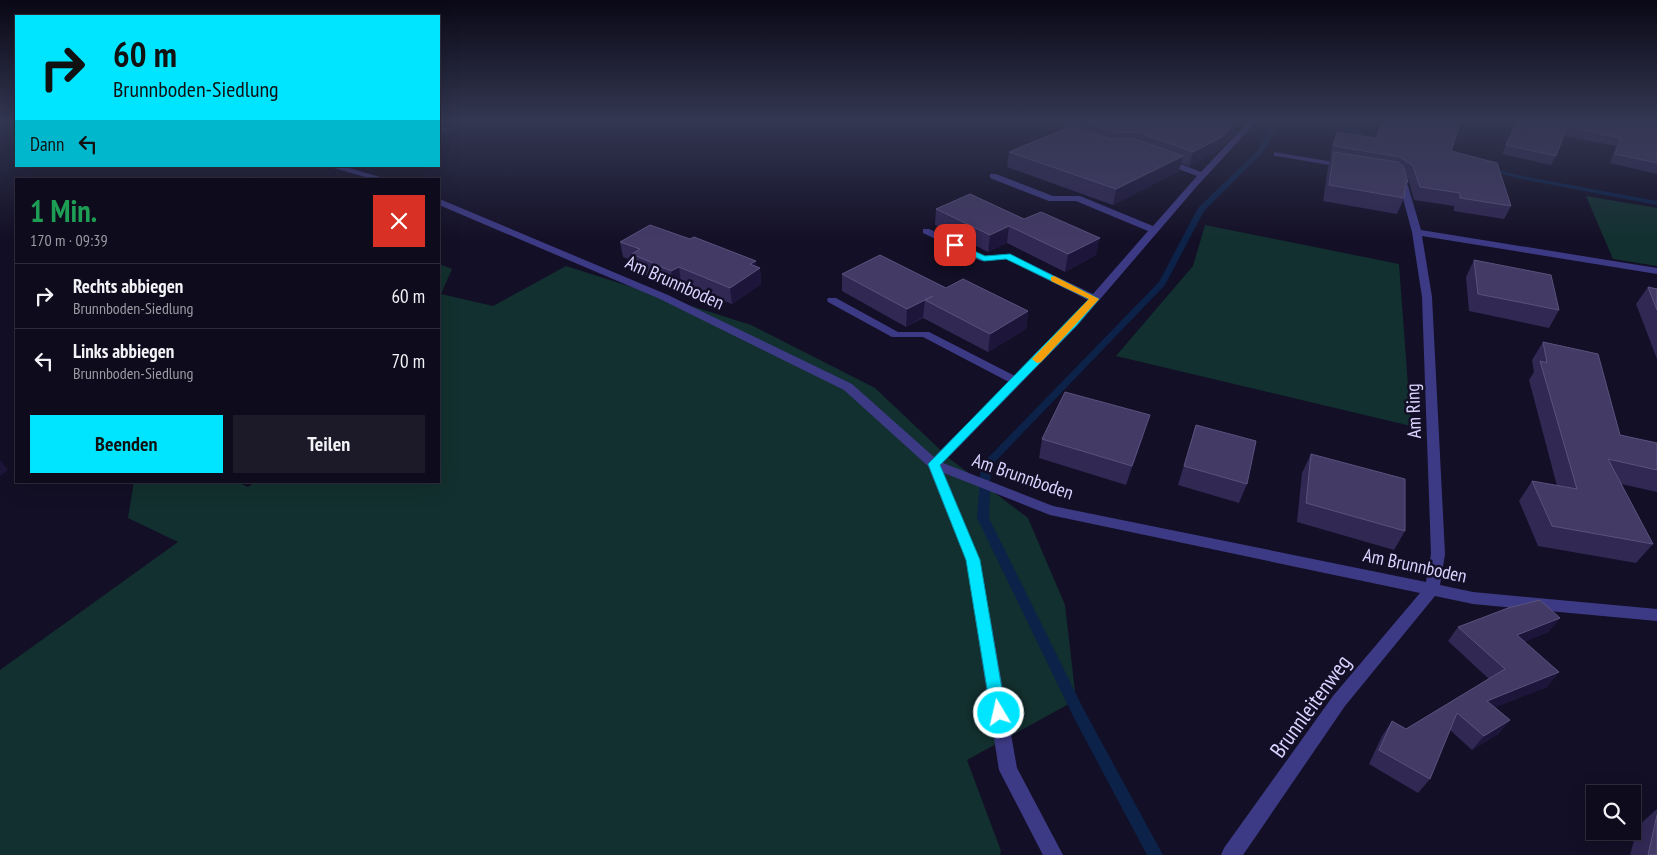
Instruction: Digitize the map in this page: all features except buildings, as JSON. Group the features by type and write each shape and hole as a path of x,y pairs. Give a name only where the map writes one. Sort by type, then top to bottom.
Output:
{"street":[{"path":"1162,161 1202,175"},
{"path":"1053,855 1008,770 973,560 934,464 1095,299 1216,161"},
{"path":"1315,161 1355,168"},
{"path":"335,167 379,178"},
{"name":"Am Ring","path":"1384,173 1394,174 1402,179 1417,232 1427,297 1438,544 1432,589"},
{"path":"993,176 1052,199 1077,198 1154,230"},
{"name":"Am Brunnboden","path":"440,202 664,297 848,386 934,464 1050,510 1473,598 1657,615"},
{"path":"926,231 984,259 1007,256 1095,299"},
{"path":"1417,232 1657,271"},
{"path":"832,300 896,335 925,334 1016,381"},
{"name":"Brunnleitenweg","path":"1231,855 1338,701 1432,589"}],"green space":[{"path":"1586,196 1657,208 1657,266 1613,259"},
{"path":"1205,225 1399,264 1411,426 1116,356 1193,266"},
{"path":"440,264 452,269 441,294 493,306 566,266 751,325 875,388 950,459 1028,518 1065,605 1076,700 967,760 1001,851 1000,855 0,855 0,670 178,542 128,518 134,483 239,483 248,487 254,483 440,483"}],"water":[{"path":"1453,161 1466,161 1522,176 1657,201 1657,205 1521,179"}],"waterway":[{"path":"1155,855 1079,714 983,518 986,465 1162,283 1201,210 1251,161"}],"slow traffic":[{"path":"1037,359 1095,299 1054,279"}],"route":[{"path":"955,245 984,259 1007,256 1095,299 934,464 973,560 999,713"}]}
